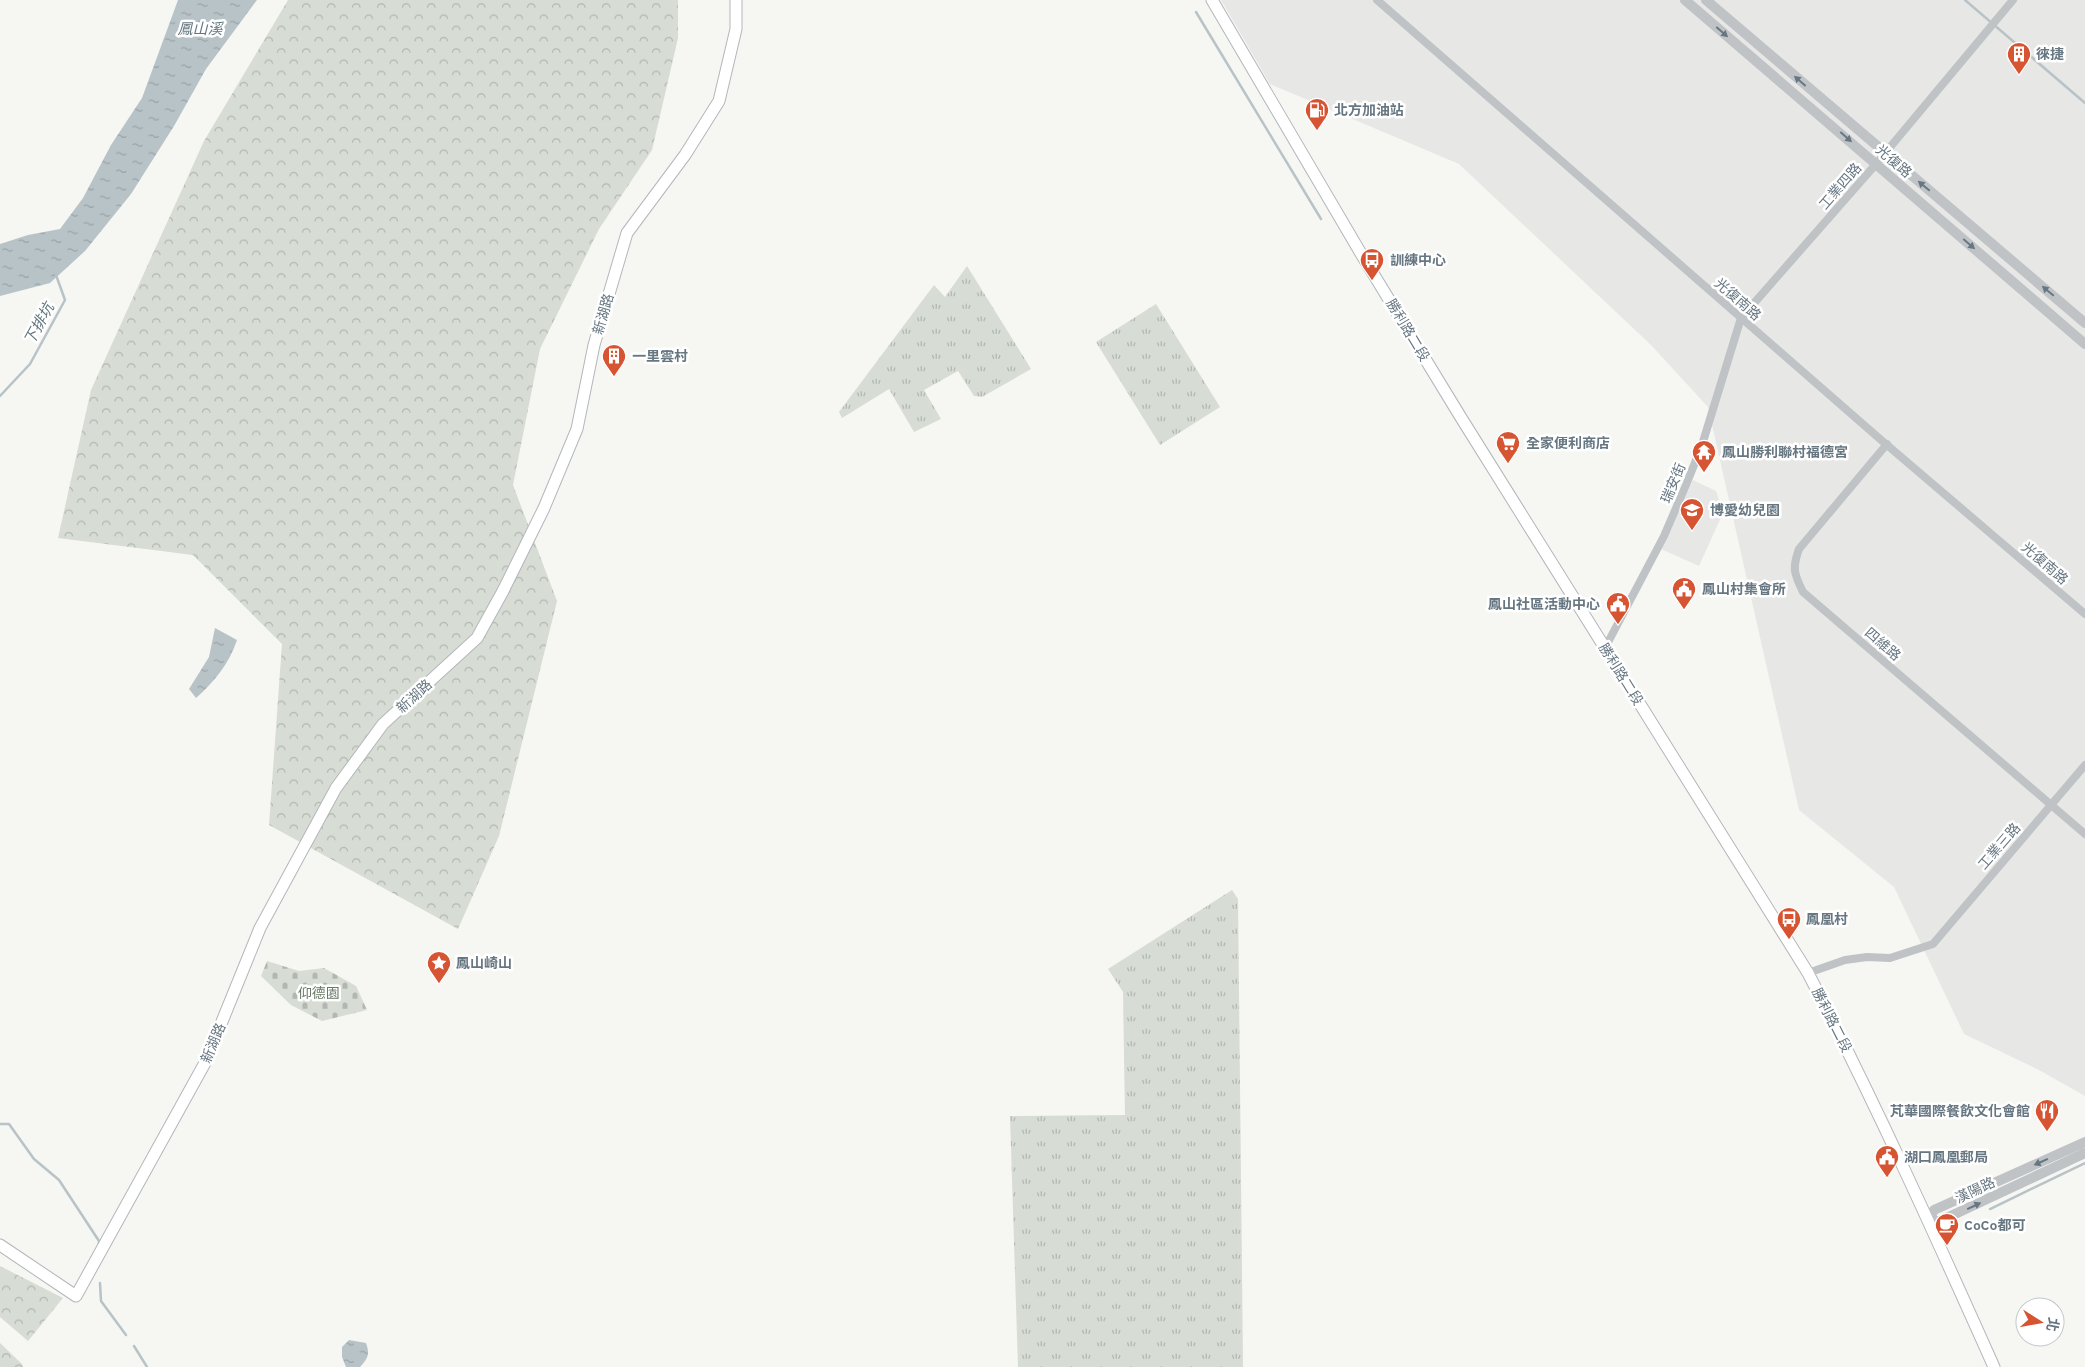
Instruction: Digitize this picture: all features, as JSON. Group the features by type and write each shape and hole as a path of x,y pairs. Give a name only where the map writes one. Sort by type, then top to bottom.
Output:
{"main road":[{"name":"新湖路","path":"0,1245 76,1296 206,1061 260,928 336,788 383,724 477,638 544,508 577,429 594,345 627,233 685,155 719,101 736,29 736,0"},
{"name":"勝利路二段","path":"1212,0 1363,258 1808,973 1836,1026 1994,1367"}],"street":[{"name":"光復南路","path":"1377,0 1741,318 2085,614"},
{"name":"光復路","path":"1685,0 2085,344"},
{"name":"光復路","path":"1706,0 2085,323"},
{"name":"工業四路","path":"1741,318 1876,164 2013,0"},
{"name":"瑞安街","path":"1605,648 1664,536 1686,485 1702,445 1741,318"},
{"name":"四維路","path":"1887,444 1799,549 1794,564 1796,578 1803,592 2085,834"},
{"name":"工業三路","path":"1808,973 1845,960 1867,957 1890,958 1933,944 2085,765"},
{"name":"漢陽路","path":"2085,1142 1934,1210 1928,1221 1940,1221 2085,1154"}],"shaded area":[{"path":"1221,0 2085,0 2085,1096 2039,1070 1964,1034 1894,887 1799,810 1708,407 1651,345 1459,164 1270,84"},
{"name":"博愛幼兒園","path":"1693,480 1716,491 1723,513 1699,566 1661,549"}],"green space":[{"path":"288,0 678,0 678,38 652,150 599,229 540,349 513,485 557,601 499,836 458,929 269,825 282,644 193,555 58,538 91,390 204,141"},
{"path":"967,266 1031,369 982,397 974,396 958,371 924,390 941,419 914,432 889,389 842,418 839,412 934,285 945,297"},
{"path":"1156,304 1220,407 1160,445 1096,342"},
{"path":"1232,890 1238,899 1243,1367 1018,1367 1010,1116 1125,1115 1123,992 1108,969"},
{"name":"仰德園","path":"267,961 299,971 324,968 356,986 367,1010 322,1021 291,1005 261,976"},
{"path":"0,1266 63,1298 28,1341 0,1317"},
{"path":"0,1343 22,1364 23,1367 0,1367"}],"water":[{"name":"鳳山溪","path":"178,0 257,0 206,69 174,126 131,194 85,251 50,283 0,296 0,244 28,235 60,229 83,198 111,145 142,98"},
{"path":"215,628 237,640 230,657 220,672 196,698 189,689 209,657"},
{"path":"349,1340 366,1343 368,1356 360,1367 346,1367 342,1357 342,1347"}],"waterway":[{"path":"1965,0 2085,103"},
{"path":"1196,12 1321,219"},
{"name":"下排坑","path":"0,396 30,364 65,300 56,275"},
{"path":"0,1124 9,1124 34,1159 59,1180 99,1241 99,1247"},
{"path":"1990,1209 2085,1163"},
{"path":"100,1283 101,1301 126,1335"},
{"path":"134,1346 147,1367"}],"place":[{"name":"徠捷","path":"2019,75"},
{"name":"北方加油站","path":"1317,131"},
{"name":"訓練中心","path":"1372,281"},
{"name":"一里雲村","path":"614,377"},
{"name":"全家便利商店","path":"1508,464"},
{"name":"鳳山勝利聯村福德宮","path":"1704,473"},
{"name":"博愛幼兒園","path":"1692,531"},
{"name":"鳳山村集會所","path":"1684,610"},
{"name":"鳳山社區活動中心","path":"1618,625"},
{"name":"鳳凰村","path":"1789,940"},
{"name":"鳳山崎山","path":"439,984"},
{"name":"芃華國際餐飲文化會館","path":"2047,1132"},
{"name":"湖口鳳凰郵局","path":"1887,1178"},
{"name":"CoCo都可","path":"1947,1246"}]}
